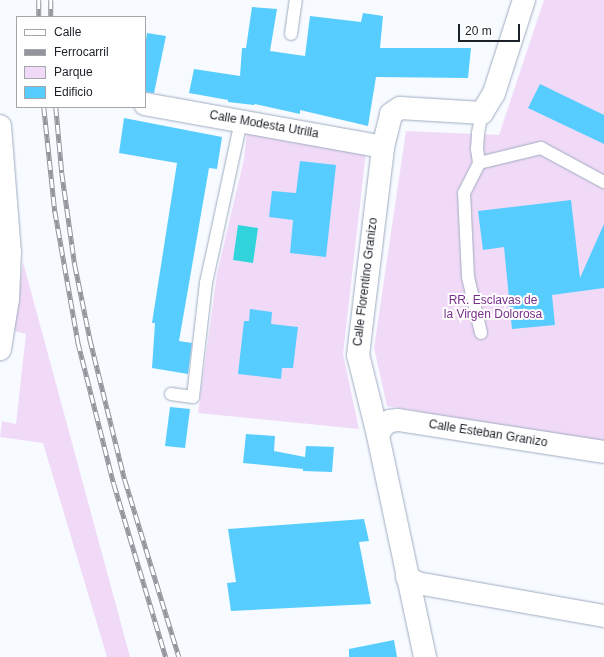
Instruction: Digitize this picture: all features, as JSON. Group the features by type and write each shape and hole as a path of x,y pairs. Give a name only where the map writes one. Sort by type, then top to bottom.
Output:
{"street":[{"path":"482,113 494,94 524,0"},
{"name":"Calle Modesta Utrilla","path":"146,104 383,147"},
{"name":"Calle Florentino Granizo","path":"425,657 378,435 358,355 383,147 391,114 400,108 482,113"},
{"path":"0,126 10,252 8,299 0,349"},
{"name":"Calle Esteban Granizo","path":"378,435 383,426 390,421 398,420 604,452"},
{"path":"407,577 417,583 604,616"}],"lane":[{"path":"291,34 296,0"},
{"path":"481,333 468,277 464,193 479,163 477,149 478,133 482,113"},
{"path":"171,394 193,397 206,284 241,121"},
{"path":"479,163 541,148 604,182"}],"green space":[{"name":"RR. Esclavas de la Virgen Dolorosa","path":"544,0 604,0 604,443 387,406 374,348 406,131 499,135"},
{"path":"247,132 366,152 343,354 359,429 198,413 217,274 244,159"},
{"path":"23,262 130,657 107,657 43,443 0,437 2,421 16,424 26,334 14,331"}],"water":[{"path":"238,225 258,228 253,263 233,260"}],"building":[{"path":"252,7 277,9 270,51 305,56 310,16 361,22 363,13 383,16 380,48 471,48 468,78 376,77 368,126 300,110 300,114 255,104 228,102 228,100 189,93 194,69 240,76 242,48 246,48"},
{"path":"147,33 166,36 154,93 146,92"},
{"path":"540,84 604,115 604,144 528,108"},
{"path":"124,118 222,137 217,169 209,168 179,341 192,343 188,374 152,368 155,323 152,323 177,163 119,153"},
{"path":"300,161 336,165 326,257 290,253 293,220 269,217 272,191 296,193"},
{"path":"571,200 580,278 604,224 604,288 552,295 555,325 512,329 504,247 483,250 478,211"},
{"path":"250,309 272,312 271,324 298,327 293,368 282,368 281,379 238,374 244,321 249,321"},
{"path":"170,407 190,409 185,448 165,446"},
{"path":"246,434 275,436 274,451 305,457 306,446 334,447 332,472 303,471 303,469 243,463"},
{"path":"364,519 369,541 359,542 371,604 231,611 227,583 236,582 228,529"},
{"path":"394,640 397,657 349,657 349,649"}],"railway":[{"path":"39,0 39,16"},
{"path":"51,0 51,16"},
{"path":"44,108 55,211 78,342 114,484 166,657"},
{"path":"56,108 62,173 75,265 90,339 125,480 179,657"}]}
